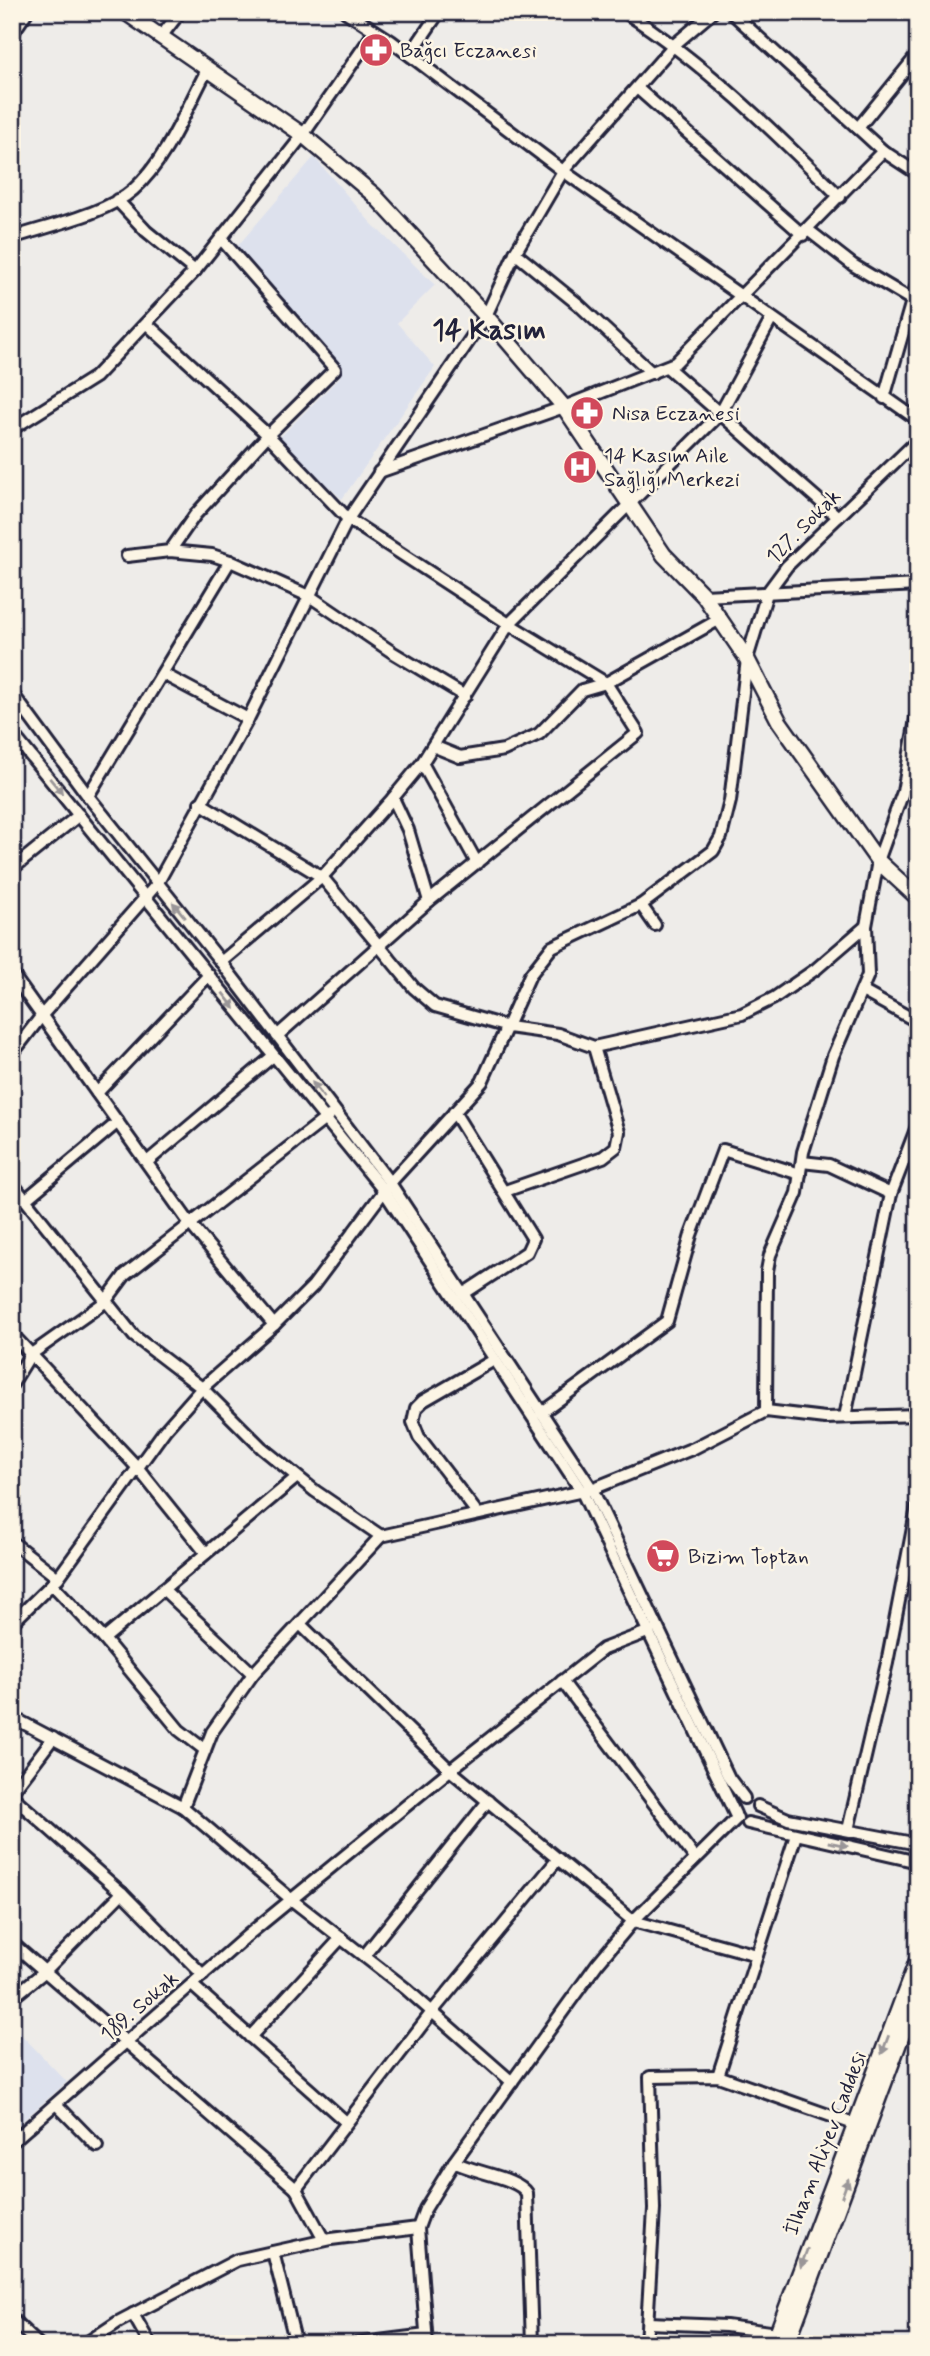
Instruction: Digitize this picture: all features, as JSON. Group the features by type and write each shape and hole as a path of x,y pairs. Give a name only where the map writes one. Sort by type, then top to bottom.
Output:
{"main road":[{"path":"125,12 303,135 374,195 486,316 565,407 664,555 704,596 747,659 779,721 878,861 918,898"},
{"name":"İlham Aliyev Caddesi","path":"779,2340 854,2124 918,1958"},
{"name":"İlham Aliyev Caddesi","path":"779,2340 918,1992"}],"street":[{"path":"12,34 27,12"},
{"path":"160,38 180,12"},
{"path":"346,12 410,55 563,171 918,420"},
{"path":"410,55 439,12"},
{"path":"625,12 674,44 770,127 840,197"},
{"path":"12,1054 43,1014 157,884 248,719 348,519 486,316 515,253 563,171 674,44 713,12"},
{"path":"731,12 883,150 918,174"},
{"path":"12,429 95,377 147,324 222,240 303,135 375,31"},
{"path":"858,128 918,54"},
{"path":"12,237 117,200 133,190 156,162 207,70"},
{"path":"637,89 806,232 853,265 912,300"},
{"path":"379,472 565,407 676,363 883,150"},
{"path":"117,200 146,231 195,271"},
{"path":"170,551 195,515 268,435 335,369 222,240"},
{"path":"515,253 579,305 652,373"},
{"path":"884,398 918,280"},
{"path":"221,962 322,877 393,798 422,763 509,624 720,414 772,318"},
{"path":"147,324 268,435 348,519 509,624 606,683 638,733 534,813 429,901 321,1000 277,1036"},
{"path":"667,367 838,517"},
{"name":"127. Sokak","path":"508,1027 530,975 552,947 641,905 713,850 721,837 735,770 747,659 767,593 787,566 918,440"},
{"path":"127,556 170,551 212,555 230,561 311,597 392,652 465,695"},
{"path":"88,796 230,561"},
{"path":"704,596 918,585"},
{"path":"433,746 460,757 504,750 539,734 554,722 569,699 582,690 606,683 720,619"},
{"path":"163,674 248,719"},
{"path":"12,693 88,796 277,1036 330,1116"},
{"path":"766,1411 767,1271 770,1255 797,1193 801,1168 833,1056 868,975 866,926 878,861 903,792 918,708"},
{"path":"12,733 273,1056 330,1116 387,1187 463,1294 541,1413 587,1490 729,1778 744,1798"},
{"path":"422,763 477,863"},
{"path":"393,798 408,830 429,901"},
{"path":"200,803 322,877 414,988 435,1006 508,1027 558,1034 594,1047 742,1014 774,998 816,969 866,926"},
{"path":"12,869 79,815"},
{"path":"641,905 655,925"},
{"path":"12,974 191,1225 274,1325"},
{"path":"97,1093 209,975"},
{"path":"862,991 918,1022"},
{"path":"12,1623 55,1581 137,1467 202,1388 274,1325 337,1256 387,1187 482,1082 508,1027"},
{"path":"505,1192 603,1157 616,1147 619,1132 594,1047"},
{"path":"147,1162 273,1056"},
{"path":"454,1112 533,1239 531,1246 463,1294"},
{"path":"12,1384 30,1355 104,1302 125,1275 330,1116"},
{"path":"25,1200 118,1122"},
{"path":"845,1417 891,1194 918,1124"},
{"path":"541,1413 667,1321 691,1235 723,1150 801,1168 829,1165 891,1194"},
{"path":"12,1183 104,1302 134,1336 202,1388 239,1428 297,1476 381,1536"},
{"path":"387,1187 494,1360 587,1490 736,1816 748,1823 918,1862"},
{"path":"12,1334 137,1467 206,1553"},
{"path":"478,1514 419,1437 412,1422 416,1408 423,1401 494,1360"},
{"path":"183,1807 212,1732 253,1674 381,1536 587,1490 694,1448 766,1411 845,1417 918,1415"},
{"path":"104,1639 297,1476"},
{"path":"848,1830 887,1663 918,1502"},
{"path":"12,1542 55,1581 178,1730 205,1750"},
{"path":"163,1589 253,1674"},
{"path":"300,1624 450,1770 633,1921 757,1955"},
{"name":"189. Sokak","path":"12,2142 203,1975 450,1770 603,1648 650,1631"},
{"path":"562,1681 695,1858"},
{"path":"12,1717 183,1807 292,1900 432,2012 512,2082"},
{"path":"53,1738 12,1794 122,1893 203,1975"},
{"path":"355,2344 427,2339 418,2228 425,2209 454,2162 597,1964 633,1921 736,1816 737,1802 744,1798 752,1799 758,1806 788,1819 918,1844"},
{"path":"364,1956 488,1801"},
{"path":"748,1823 757,1816 758,1806"},
{"path":"718,2076 796,1835"},
{"path":"296,2189 432,2012 558,1859"},
{"path":"12,1998 44,1972 122,1893"},
{"path":"250,2037 341,1938"},
{"path":"12,1943 125,2044 296,2189 324,2241"},
{"path":"192,1985 346,2122"},
{"path":"646,2344 654,2208 650,2077 718,2076 854,2124"},
{"path":"56,2104 97,2146"},
{"path":"454,2162 485,2175 515,2180 527,2193 532,2344"},
{"path":"85,2344 133,2314 237,2260 324,2241 418,2228"},
{"path":"273,2252 296,2344"},
{"path":"133,2314 150,2344"},
{"path":"12,2319 38,2344"},
{"path":"648,2323 726,2326 779,2340"}],"shaded area":[{"path":"314,157 371,223 435,285 397,323 435,367 342,499 277,440 340,377 235,249"},
{"path":"12,2025 67,2082 12,2130"}],"place":[{"name":"Bağcı Eczanesi","path":"376,50"},
{"name":"Nisa Eczanesi","path":"587,413"},
{"name":"14 Kasım Aile Sağlığı Merkezi","path":"580,467"},
{"name":"Bizim Toptan","path":"663,1556"}],"district":[{"name":"14 Kasım","path":"489,329"}]}
